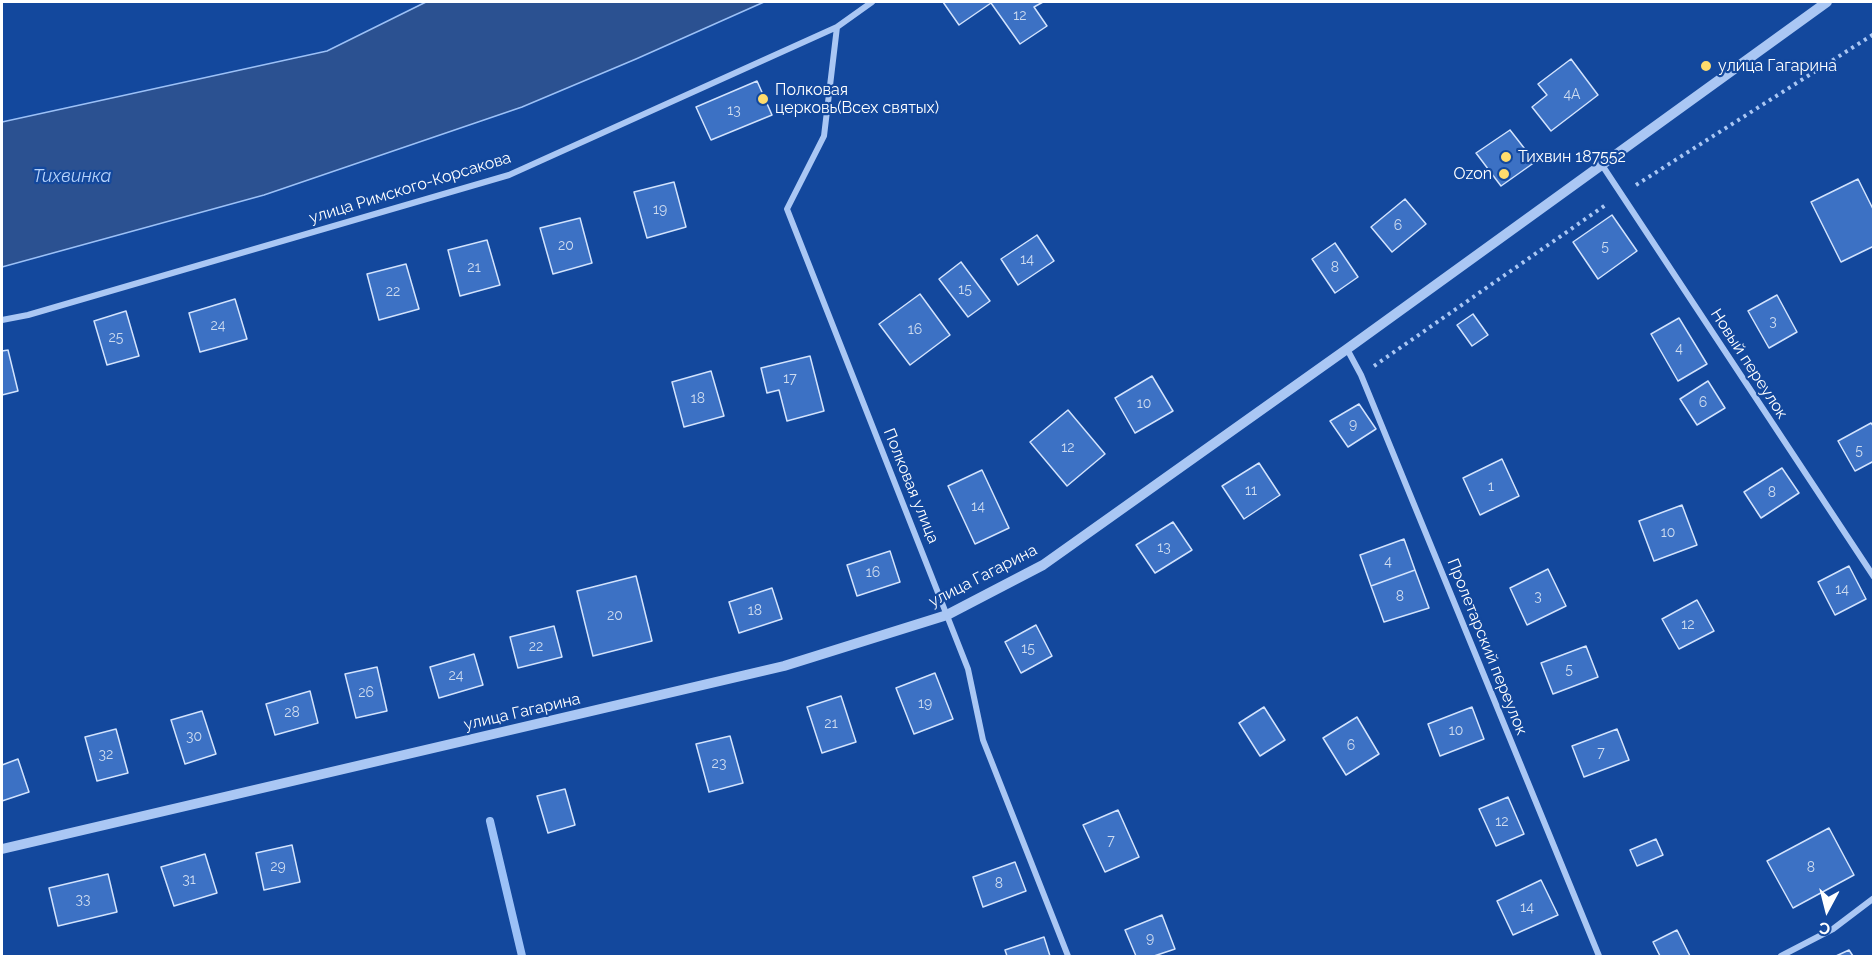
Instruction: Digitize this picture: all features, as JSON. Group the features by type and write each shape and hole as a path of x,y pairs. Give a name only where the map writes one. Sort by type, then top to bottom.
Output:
{"street":[{"name":"улица Римского-Корсакова","path":"2,320 28,315 509,175 837,27 872,2"},
{"name":"улица Гагарина","path":"2,849 784,666 947,615 1043,565 1347,349 1827,2"},
{"name":"Полковая улица","path":"837,27 824,136 787,209 968,669 983,741 1068,957"},
{"name":"Новый переулок","path":"1602,165 1874,577"},
{"name":"Пролетарский переулок","path":"1347,349 1361,375 1599,957"},
{"path":"1781,957 1833,929 1874,898"}],"water":[{"name":"Тихвинка","path":"426,2 764,2 522,107 264,195 2,267 2,122 327,51"}],"building":[{"path":"943,2 1043,2 1034,7 1047,26 1020,44 991,3 959,25"},
{"path":"1571,59 1598,95 1551,131 1532,107 1547,95 1538,84"},
{"path":"757,81 772,115 711,140 696,107"},
{"path":"1510,130 1535,162 1501,186 1476,153"},
{"path":"1858,179 1874,211 1874,246 1841,262 1811,202"},
{"path":"674,182 686,227 647,238 634,192"},
{"path":"1405,199 1426,224 1392,252 1371,227"},
{"path":"1612,215 1637,251 1598,279 1573,242"},
{"path":"580,218 592,263 553,274 540,228"},
{"path":"1037,235 1054,261 1018,285 1001,259"},
{"path":"487,240 500,285 460,296 448,250"},
{"path":"1335,243 1358,277 1335,293 1312,259"},
{"path":"961,262 990,301 968,317 939,279"},
{"path":"406,264 419,309 379,320 367,274"},
{"path":"920,294 950,335 910,365 879,324"},
{"path":"1777,295 1797,332 1769,348 1748,311"},
{"path":"235,299 247,339 200,352 189,313"},
{"path":"126,311 139,356 107,365 94,321"},
{"path":"1473,314 1488,335 1472,346 1457,325"},
{"path":"1679,318 1707,364 1678,381 1651,334"},
{"path":"8,350 18,391 2,395 2,351"},
{"path":"810,356 824,411 787,421 779,390 767,393 761,368"},
{"path":"711,371 724,416 684,427 672,382"},
{"path":"1152,376 1173,411 1135,433 1115,398"},
{"path":"1708,381 1725,408 1697,425 1680,399"},
{"path":"1359,404 1376,429 1348,447 1330,421"},
{"path":"1068,410 1105,454 1067,486 1030,442"},
{"path":"1871,423 1874,427 1874,461 1855,471 1838,441"},
{"path":"1502,459 1519,496 1480,515 1463,478"},
{"path":"1259,463 1280,495 1244,519 1222,486"},
{"path":"1782,468 1799,493 1761,518 1744,492"},
{"path":"982,470 1009,528 975,544 948,486"},
{"path":"1682,505 1697,545 1654,561 1639,521"},
{"path":"1173,522 1192,550 1155,573 1136,545"},
{"path":"1404,539 1415,570 1371,586 1360,555"},
{"path":"890,551 900,582 857,596 847,565"},
{"path":"1849,566 1866,599 1835,615 1818,582"},
{"path":"1548,569 1566,606 1527,625 1510,588"},
{"path":"1415,570 1429,608 1384,622 1371,586"},
{"path":"636,576 652,641 593,656 577,591"},
{"path":"772,588 782,619 739,633 729,602"},
{"path":"1697,600 1714,631 1679,649 1662,619"},
{"path":"1036,625 1052,656 1021,673 1005,642"},
{"path":"554,626 562,657 518,668 510,637"},
{"path":"1586,646 1598,677 1553,694 1541,663"},
{"path":"474,654 483,685 439,698 430,667"},
{"path":"377,667 387,711 356,718 345,674"},
{"path":"935,673 953,719 914,734 896,688"},
{"path":"310,691 318,723 275,735 266,704"},
{"path":"841,696 856,742 822,753 807,707"},
{"path":"1264,707 1285,740 1260,756 1239,723"},
{"path":"1472,707 1484,739 1440,756 1428,724"},
{"path":"202,711 216,754 185,764 171,720"},
{"path":"1357,717 1379,754 1346,775 1323,738"},
{"path":"116,729 128,773 97,781 85,737"},
{"path":"1617,729 1629,760 1584,777 1572,746"},
{"path":"730,736 743,783 709,792 696,744"},
{"path":"18,759 29,792 2,801 2,765"},
{"path":"565,789 575,825 548,833 537,796"},
{"path":"1508,797 1524,834 1496,846 1479,809"},
{"path":"1118,810 1139,857 1105,872 1083,825"},
{"path":"1829,828 1854,875 1793,908 1767,861"},
{"path":"1656,839 1663,855 1637,866 1630,850"},
{"path":"292,845 300,882 264,890 256,853"},
{"path":"205,854 217,893 174,906 161,867"},
{"path":"1015,862 1026,891 983,907 973,877"},
{"path":"108,874 117,912 58,926 49,888"},
{"path":"1541,880 1558,915 1513,935 1497,901"},
{"path":"1162,915 1175,949 1154,956 1136,956 1125,930"},
{"path":"1677,930 1690,956 1660,956 1653,942"},
{"path":"1044,937 1050,956 1007,956 1005,950"},
{"path":"1849,950 1853,956 1836,956"}],"waterway":[{"path":"490,821 522,956"}],"place":[{"name":"улица Гагарина","path":"1706,66"},
{"name":"Полковая церковь(Всех святых)","path":"763,99"},
{"name":"Тихвин 187552","path":"1506,157"},
{"name":"Ozon","path":"1504,174"}]}
